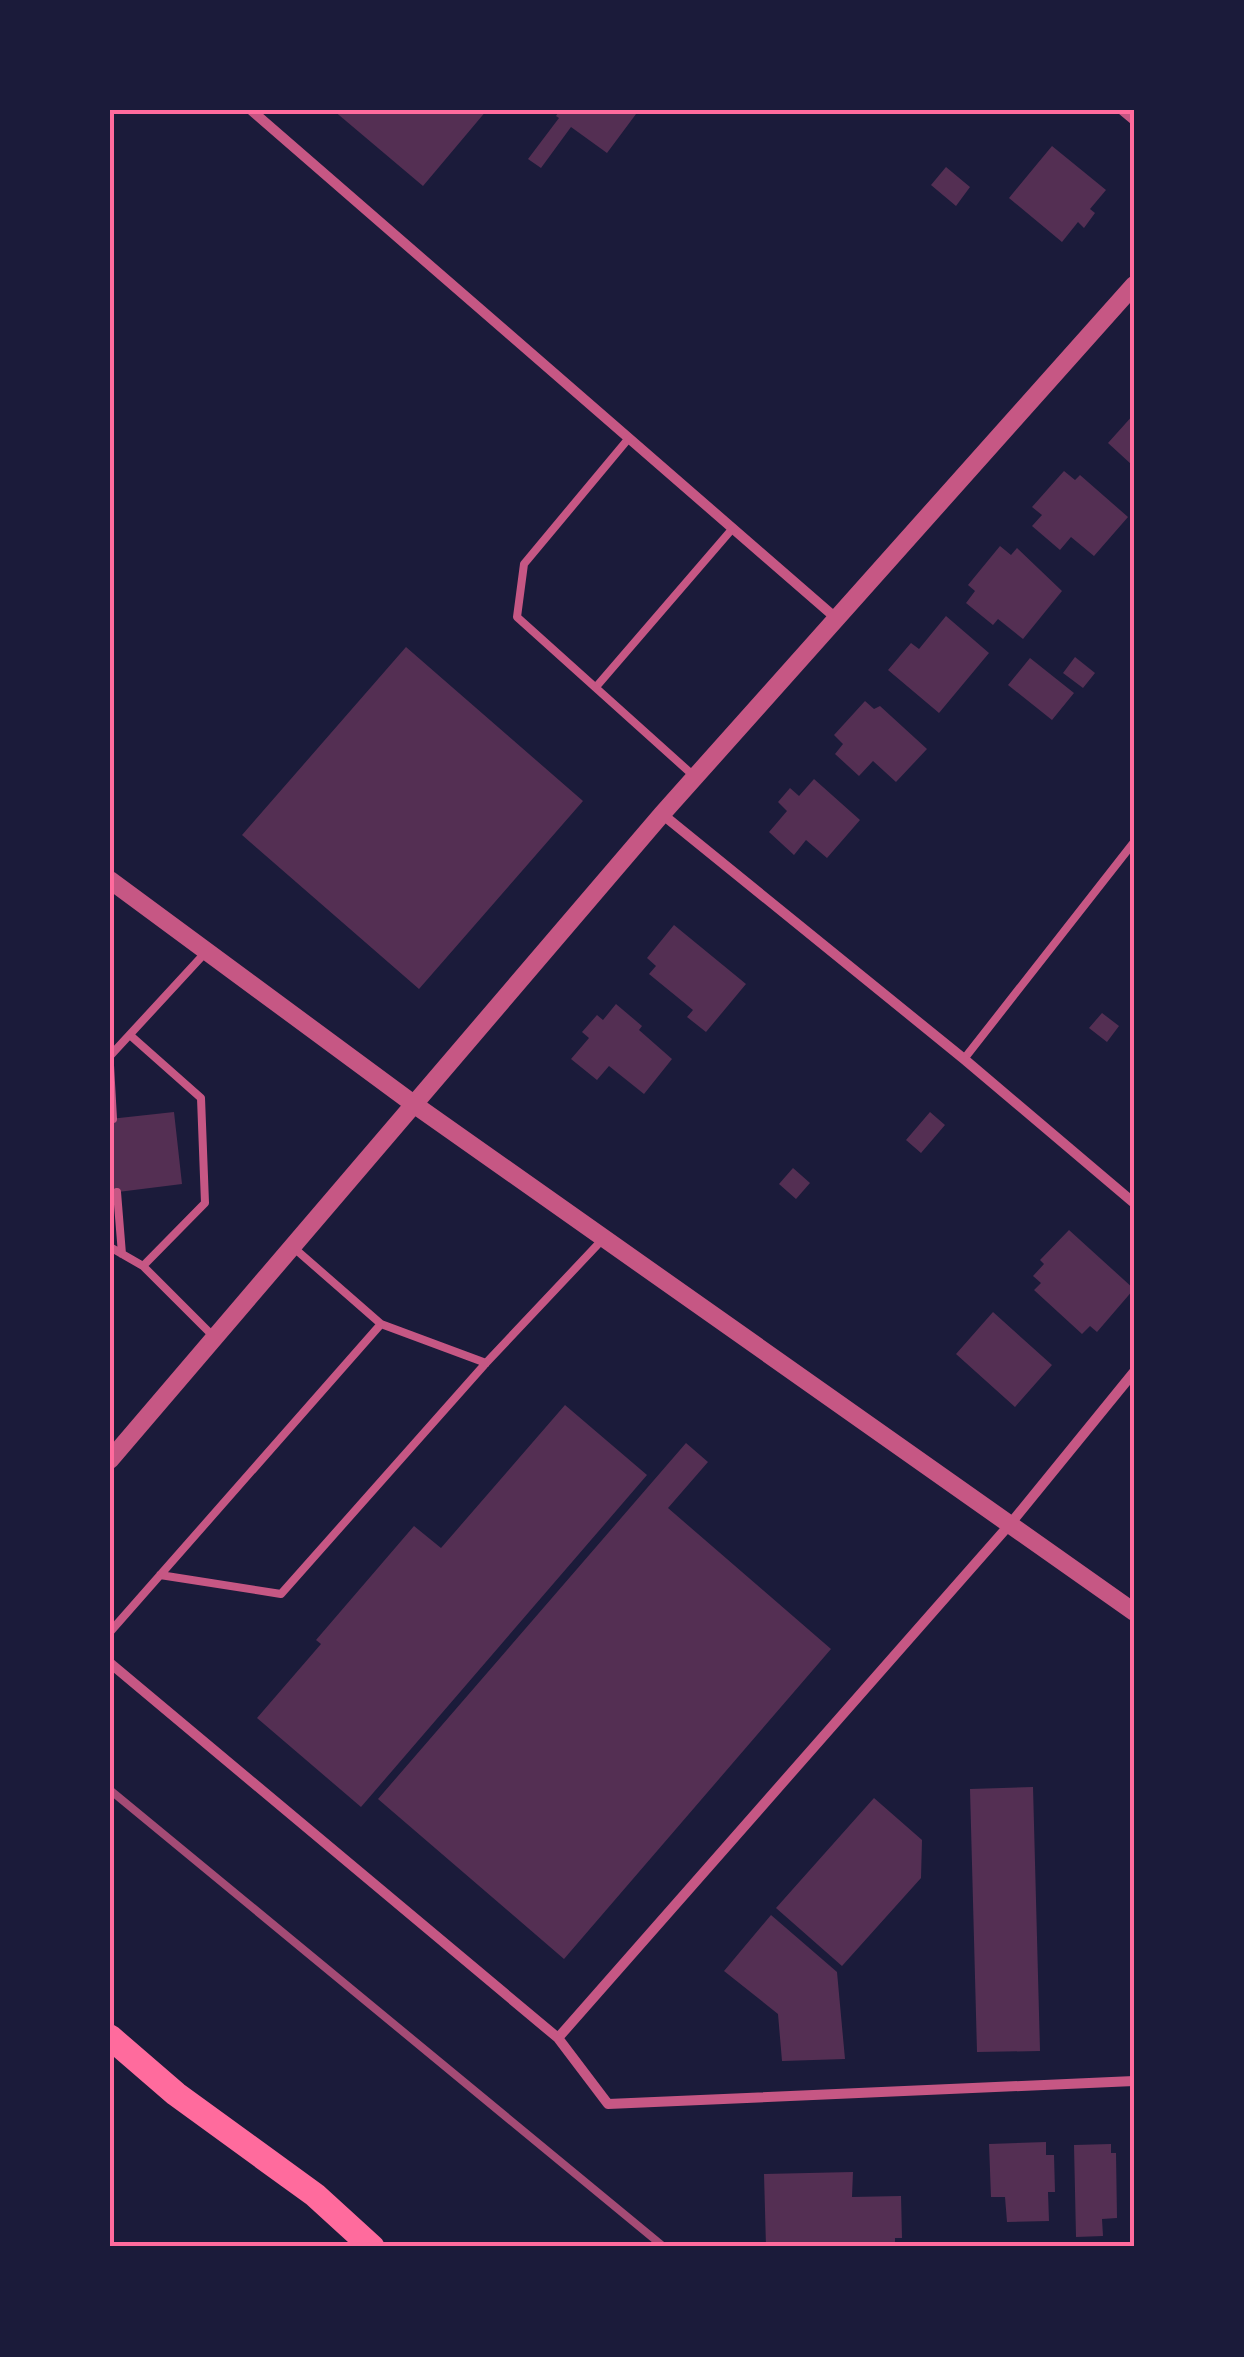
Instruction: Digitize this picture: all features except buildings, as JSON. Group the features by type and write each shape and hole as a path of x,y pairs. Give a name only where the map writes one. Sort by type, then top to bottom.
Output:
{"main road":[{"path":"110,2037 176,2094 314,2195 372,2247"}],"street":[{"path":"251,110 838,619"},
{"path":"1122,110 1134,120"},
{"path":"110,1460 662,814 1134,285"},
{"path":"662,814 1134,1203"},
{"path":"110,880 415,1105 1134,1612"},
{"path":"558,2038 1012,1523 1134,1372"},
{"path":"110,1664 558,2038 608,2104 1134,2082"}],"lane":[{"path":"629,438 524,564 517,617 696,777"},
{"path":"596,687 733,528"},
{"path":"964,1060 1134,842"},
{"path":"110,1056 206,951"},
{"path":"131,1036 202,1098 205,1203 143,1266"},
{"path":"110,1064 112,1119"},
{"path":"117,1192 122,1254"},
{"path":"160,1575 281,1594 486,1363 604,1238"},
{"path":"110,1247 143,1266 214,1338"},
{"path":"293,1247 381,1324 486,1363"},
{"path":"110,1632 381,1324"}],"railway":[{"path":"110,1790 664,2247"}]}
